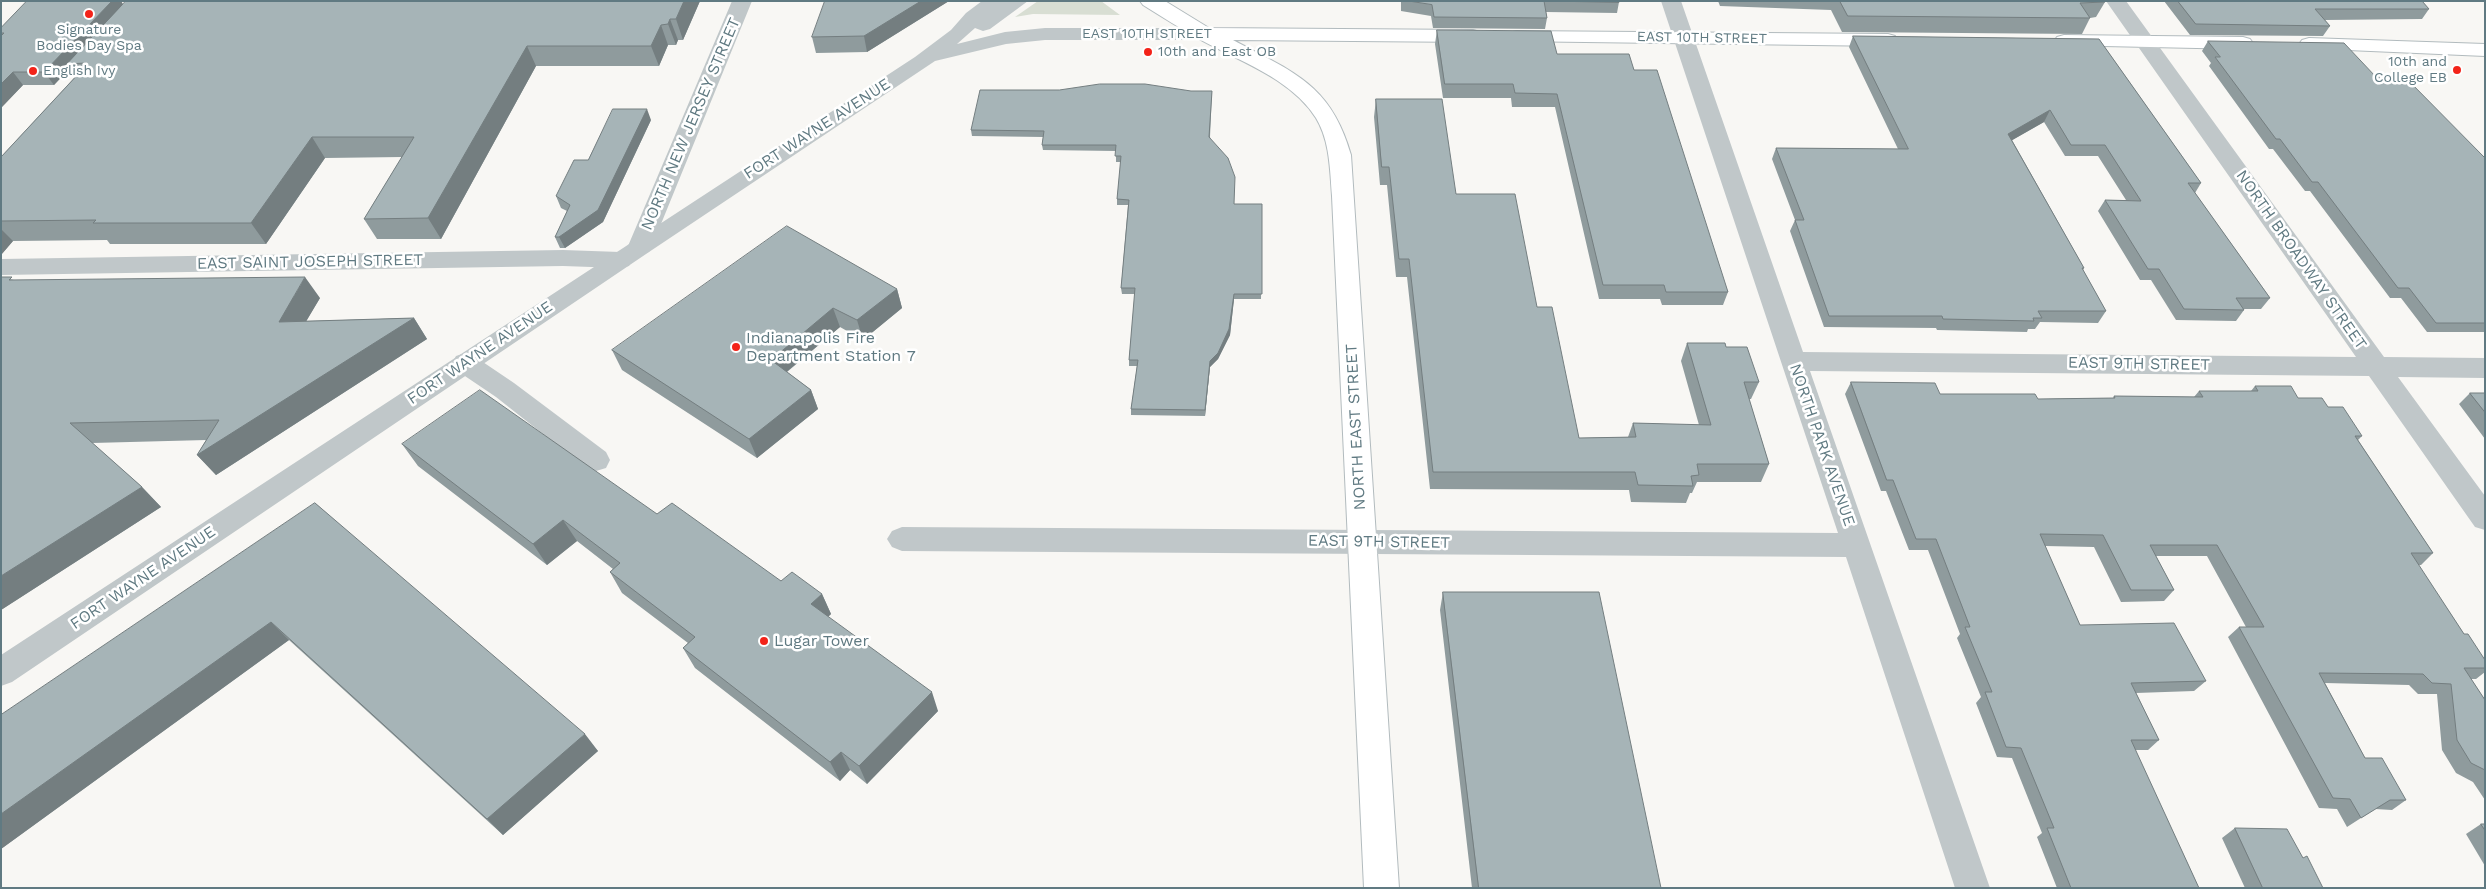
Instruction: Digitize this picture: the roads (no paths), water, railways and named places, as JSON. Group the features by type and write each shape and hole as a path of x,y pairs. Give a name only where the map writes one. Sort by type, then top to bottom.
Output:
{"main road":[{"name":"NORTH EAST STREET","path":"1150,1 1205,34 1282,75 1302,89 1325,114 1336,138 1344,196 1382,888"},
{"name":"EAST 10TH STREET","path":"1205,34 1905,40"},
{"path":"2049,41 2275,44 2485,50"}],"street":[{"name":"NORTH NEW JERSEY STREET","path":"630,253 742,1"},
{"name":"FORT WAYNE AVENUE","path":"1,672 922,61 958,34 973,16 995,1"},
{"name":"FORT WAYNE AVENUE","path":"958,34 982,25 1018,1"},
{"name":"NORTH PARK AVENUE","path":"1672,1 1973,888"},
{"name":"NORTH BROADWAY STREET","path":"2116,1 2485,520"},
{"name":"EAST 10TH STREET","path":"922,61 1005,38 1044,34 1205,34"},
{"name":"EAST SAINT JOSEPH STREET","path":"1,267 563,258 630,253"},
{"name":"EAST 9TH STREET","path":"1794,360 2485,368"},
{"path":"465,363 505,390 596,460"},
{"name":"EAST 9TH STREET","path":"902,539 1856,545"}],"place":[{"name":"Signature Bodies Day Spa","path":"89,14"},
{"name":"10th and East OB","path":"1148,52"},
{"name":"10th and College EB","path":"2457,70"},
{"name":"English Ivy","path":"33,71"},
{"name":"Indianapolis Fire Department Station 7","path":"736,347"},
{"name":"Lugar Tower","path":"764,641"}]}
